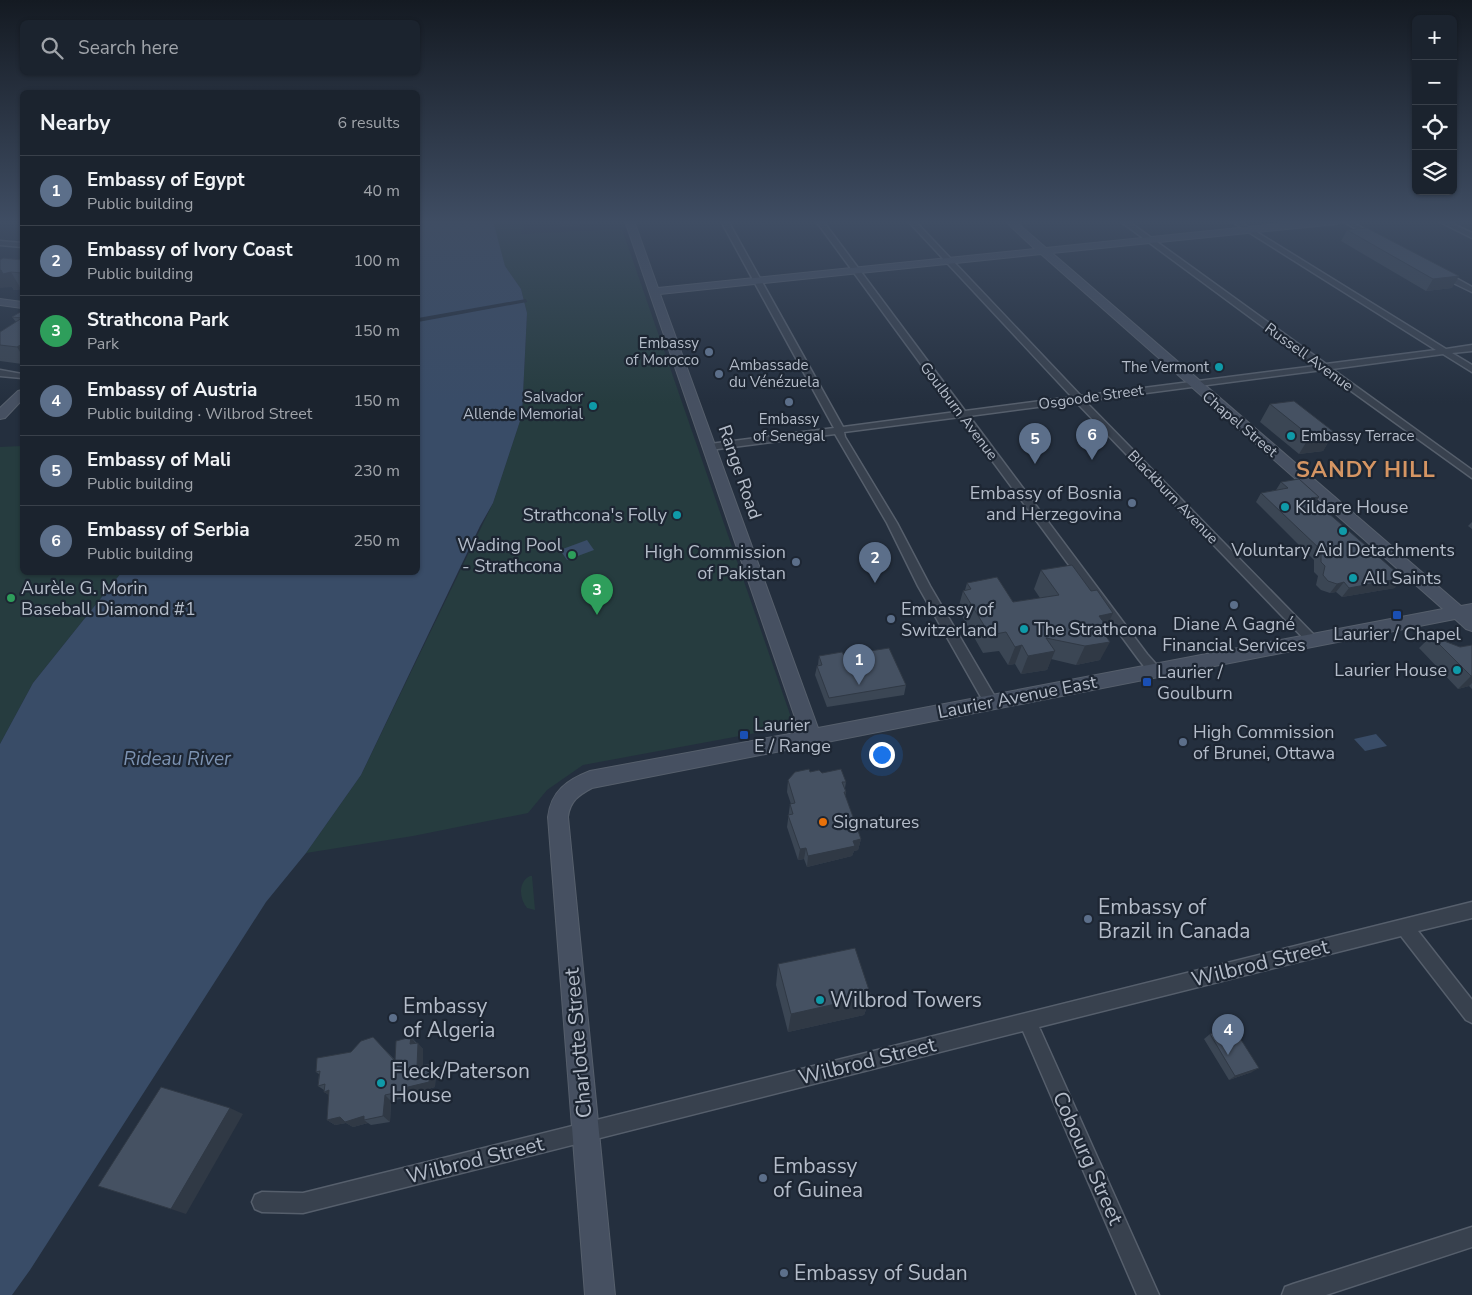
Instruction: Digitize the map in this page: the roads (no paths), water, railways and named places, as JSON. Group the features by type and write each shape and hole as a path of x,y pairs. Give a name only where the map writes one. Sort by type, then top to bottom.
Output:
{"street":[{"name":"Range Road","path":"651,281 811,736"},
{"path":"655,292 752,281"},
{"path":"756,281 839,430 840,438 892,523 924,586 991,702"},
{"name":"Goulburn Avenue","path":"863,281 1143,657 1156,671"},
{"name":"Blackburn Avenue","path":"968,281 1313,641"},
{"name":"Chapel Street","path":"1078,281 1467,616"},
{"name":"Russell Avenue","path":"1205,281 1472,475"},
{"path":"1330,281 1472,369"},
{"path":"1456,281 1472,290"},
{"path":"0,302 20,305"},
{"name":"Osgoode Street","path":"710,447 1472,348"},
{"path":"0,373 20,376"},
{"path":"0,415 20,396"},
{"name":"Laurier Avenue East","path":"566,793 590,780 811,736 1313,641 1467,616"},
{"name":"Charlotte Street","path":"566,793 561,800 558,817 600,1295"},
{"name":"Wilbrod Street","path":"262,1202 303,1203 1472,910"},
{"path":"1404,927 1472,1014"},
{"name":"Cobourg Street","path":"1027,1021 1148,1295"},
{"path":"1293,1295 1472,1237"}],"water":[{"name":"Rideau River","path":"420,281 516,281 521,289 527,313 522,415 493,503 480,526 361,775 306,853 266,902 30,1270 12,1295 0,1295 0,744 33,683 119,575 420,575"},
{"name":"Wading Pool - Strathcona","path":"587,540 594,550 567,560 560,550"},
{"path":"1376,734 1387,746 1365,751 1354,739"}],"place":[{"name":"Embassy of Morocco","path":"709,352"},
{"name":"The Vermont","path":"1219,367"},
{"name":"Ambassade du Vénézuela","path":"719,374"},
{"name":"Embassy of Senegal","path":"789,402"},
{"name":"Salvador Allende Memorial","path":"593,406"},
{"name":"Embassy Terrace","path":"1291,436"},
{"name":"Embassy of Serbia","path":"1092,460"},
{"name":"Embassy of Mali","path":"1035,464"},
{"name":"Embassy of Bosnia and Herzegovina","path":"1132,503"},
{"name":"Kildare House","path":"1285,507"},
{"name":"Strathcona's Folly","path":"677,515"},
{"name":"Voluntary Aid Detachments","path":"1343,531"},
{"name":"Wading Pool - Strathcona","path":"572,555"},
{"name":"High Commission of Pakistan","path":"796,562"},
{"name":"All Saints","path":"1353,578"},
{"name":"Embassy of Ivory Coast","path":"875,583"},
{"name":"Aurèle G. Morin Baseball Diamond #1","path":"11,598"},
{"name":"Diane A Gagné Financial Services","path":"1234,605"},
{"name":"Strathcona Park","path":"597,615"},
{"name":"Laurier / Chapel","path":"1397,615"},
{"name":"Embassy of Switzerland","path":"891,619"},
{"name":"The Strathcona","path":"1024,629"},
{"name":"Laurier House","path":"1457,670"},
{"name":"Laurier / Goulburn","path":"1147,682"},
{"name":"Embassy of Egypt","path":"859,685"},
{"name":"Laurier E / Range","path":"744,735"},
{"name":"High Commission of Brunei, Ottawa","path":"1183,742"},
{"name":"Signatures","path":"823,822"},
{"name":"Embassy of Brazil in Canada","path":"1088,919"},
{"name":"Wilbrod Towers","path":"820,1000"},
{"name":"Embassy of Algeria","path":"393,1018"},
{"name":"Embassy of Austria","path":"1228,1055"},
{"name":"Fleck/Paterson House","path":"381,1083"},
{"name":"Embassy of Guinea","path":"763,1178"},
{"name":"Embassy of Sudan","path":"784,1273"}],"district":[{"name":"SANDY HILL","path":"1366,470"}]}
